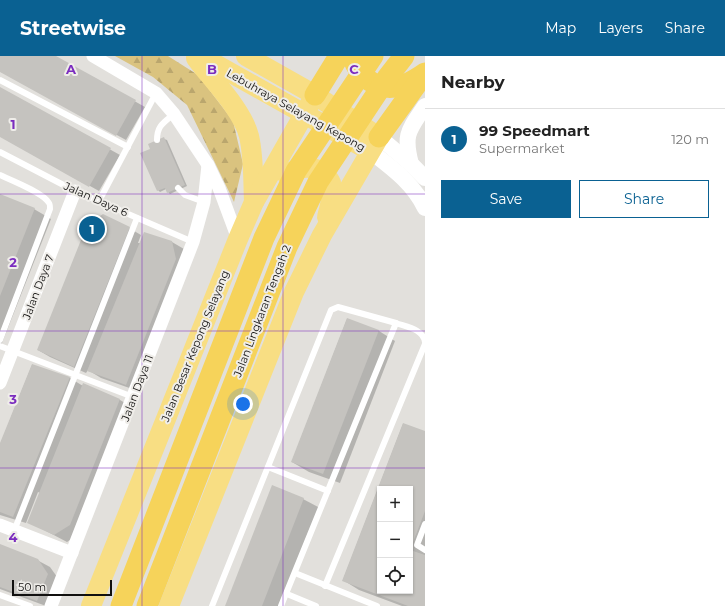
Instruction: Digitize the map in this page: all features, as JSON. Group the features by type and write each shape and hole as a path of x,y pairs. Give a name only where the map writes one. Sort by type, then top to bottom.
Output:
{"highway":[{"path":"315,95 339,56"},
{"path":"352,56 356,67 365,78 372,84 387,88 400,86 411,82 425,73"},
{"path":"121,606 264,238 296,171 373,56"},
{"name":"Jalan Lingkaran Tengah 2","path":"147,606 287,247 318,182 387,78 404,56"},
{"path":"375,144 425,73"}],"main road":[{"path":"194,56 242,119 248,134 258,195 296,169 310,167 322,172 330,182 331,194 329,210 322,235"},
{"name":"Lebuhraya Selayang Kepong","path":"201,56 303,114 375,144"},
{"name":"Lebuhraya Selayang Kepong","path":"246,56 315,95 375,144"},
{"name":"Jalan Besar Kepong Selayang","path":"91,606 238,239 258,195 315,95"},
{"path":"169,606 294,292 322,235 375,144"}],"street":[{"path":"93,56 156,93 174,114 208,165 219,188 238,239"},
{"path":"411,164 407,148 407,136 425,106"},
{"path":"375,144 411,164 425,178"},
{"path":"375,144 415,191 425,208"},
{"name":"Jalan Daya 11","path":"51,606 134,397 193,242 204,202 208,165"},
{"name":"Jalan Daya 7","path":"0,383 76,191"},
{"path":"0,526 72,553"}],"lane":[{"path":"0,80 128,147"},
{"path":"100,201 156,93"},
{"path":"157,140 157,132 159,127 174,114"},
{"name":"Jalan Daya 6","path":"0,152 76,191 193,242"},
{"path":"0,175 34,190 49,202 50,209 0,340"},
{"path":"178,188 186,195 204,202"},
{"path":"14,531 137,218"},
{"path":"212,606 331,310 338,307 396,323 420,332 424,336 425,343 326,586"},
{"path":"282,606 396,323"},
{"path":"0,346 134,397"},
{"path":"268,466 328,490"},
{"path":"425,524 417,546 425,550"},
{"path":"295,573 377,606"},
{"path":"286,594 316,606"},
{"path":"0,595 30,606"}],"green space":[{"path":"115,56 168,56 198,75 233,121 243,164 234,202 187,105 153,77"}],"building":[{"path":"0,56 56,56 136,100 116,136 0,72"},
{"path":"0,87 111,148 89,187 0,137"},
{"path":"164,137 185,185 167,193 165,188 157,191 140,153 150,149 148,144"},
{"path":"0,194 35,208 0,296"},
{"path":"103,214 130,227 74,367 37,350 87,225"},
{"path":"144,232 172,241 176,259 126,385 87,371"},
{"path":"347,318 379,330 323,474 291,462"},
{"path":"32,364 70,377 13,517 0,512 0,443"},
{"path":"83,383 120,399 70,525 54,535 27,523"},
{"path":"403,423 425,431 425,511 413,542 413,486 379,486"},
{"path":"272,485 304,498 262,606 225,606"},
{"path":"377,490 377,594 413,594 413,551 425,555 425,606 408,606 342,581"},
{"path":"0,544 38,559 48,574 37,601 0,587"}],"place":[{"name":"99 Speedmart","path":"92,229"}]}
